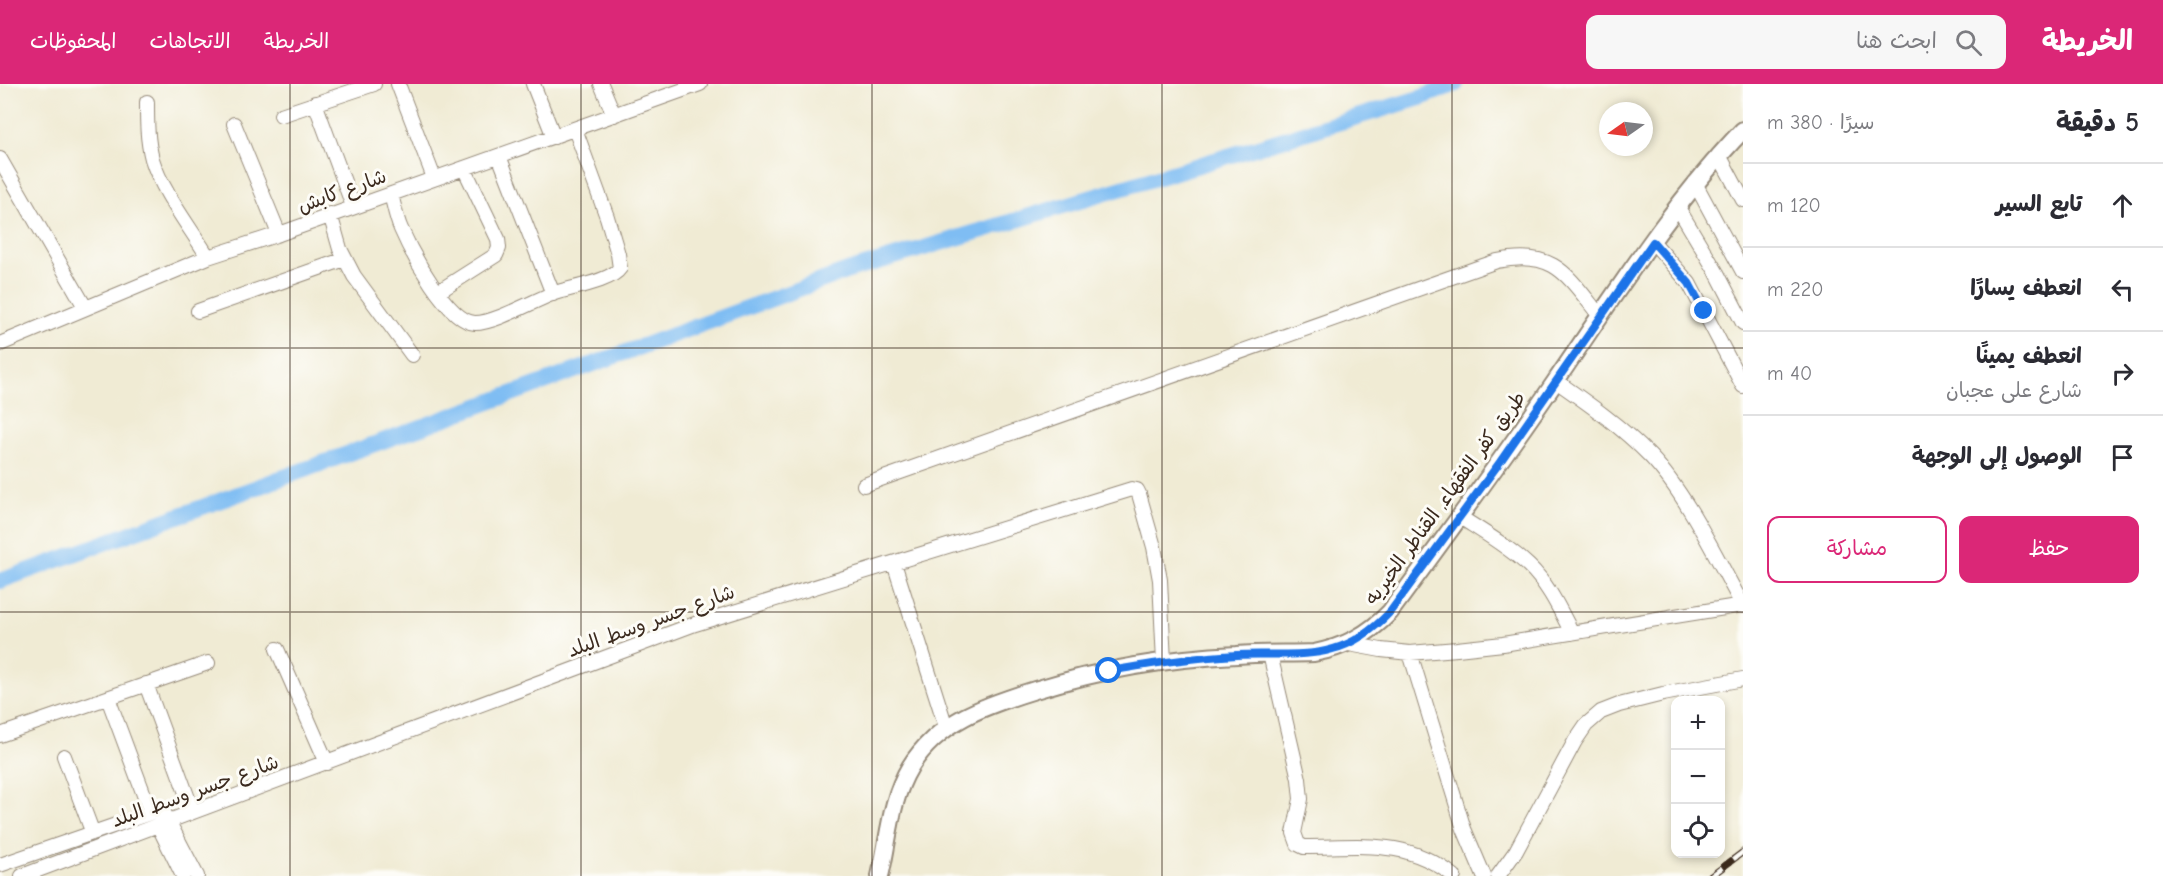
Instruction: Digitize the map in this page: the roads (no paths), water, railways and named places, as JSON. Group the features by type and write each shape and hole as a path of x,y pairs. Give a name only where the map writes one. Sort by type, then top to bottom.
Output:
{"street":[{"path":"281,115 374,84"},
{"path":"398,84 434,178"},
{"path":"533,84 554,137"},
{"path":"601,84 614,116"},
{"name":"شارع كابش","path":"0,344 208,257 614,116 669,89 700,84"},
{"path":"147,102 147,132 153,160 164,187 208,257"},
{"path":"315,103 353,206"},
{"path":"234,124 279,234"},
{"path":"391,194 400,227 418,262 438,292 462,320 475,323 487,321 553,294 612,276 620,268 607,217 574,129"},
{"name":"طريق كفر الفقهاء, القناطر الخيريه","path":"880,876 891,815 910,766 946,727 972,711 1054,684 1109,671 1164,662 1314,653 1349,644 1378,625 1460,517 1677,206 1743,130"},
{"path":"1719,155 1743,200"},
{"path":"499,156 553,294"},
{"path":"0,159 85,307"},
{"path":"438,292 496,255 500,248 498,239 464,168"},
{"path":"1695,183 1743,272"},
{"path":"1677,206 1717,273 1743,323"},
{"path":"330,214 340,249 354,276 412,355"},
{"path":"1653,242 1693,290 1743,386"},
{"path":"864,485 1497,261 1516,257 1549,262 1567,274 1600,316"},
{"path":"198,311 345,259"},
{"path":"1349,644 1410,653 1503,644 1743,606 1696,522 1652,457 1619,426 1556,381"},
{"name":"شارع جسر وسط البلد","path":"22,876 695,624 1127,490 1137,490 1154,547 1160,580 1164,662"},
{"path":"1460,517 1508,548 1530,567 1547,588 1572,633"},
{"path":"894,563 946,727"},
{"path":"277,649 327,763"},
{"path":"1410,653 1464,829 1484,876"},
{"path":"1270,654 1299,780 1301,799 1294,833 1294,839 1298,844 1304,847 1399,848 1421,855 1454,876"},
{"path":"0,735 208,663"},
{"path":"1498,876 1516,851 1575,741 1586,725 1601,712 1663,694 1743,679"},
{"path":"146,684 194,812"},
{"path":"108,698 150,811"},
{"path":"64,756 92,831"},
{"path":"0,865 92,831 162,809 163,823 183,876"},
{"path":"163,823 197,876"}],"waterway":[{"path":"0,581 848,271 1423,97 1456,84"}],"railway":[{"path":"1711,876 1743,852"}]}
